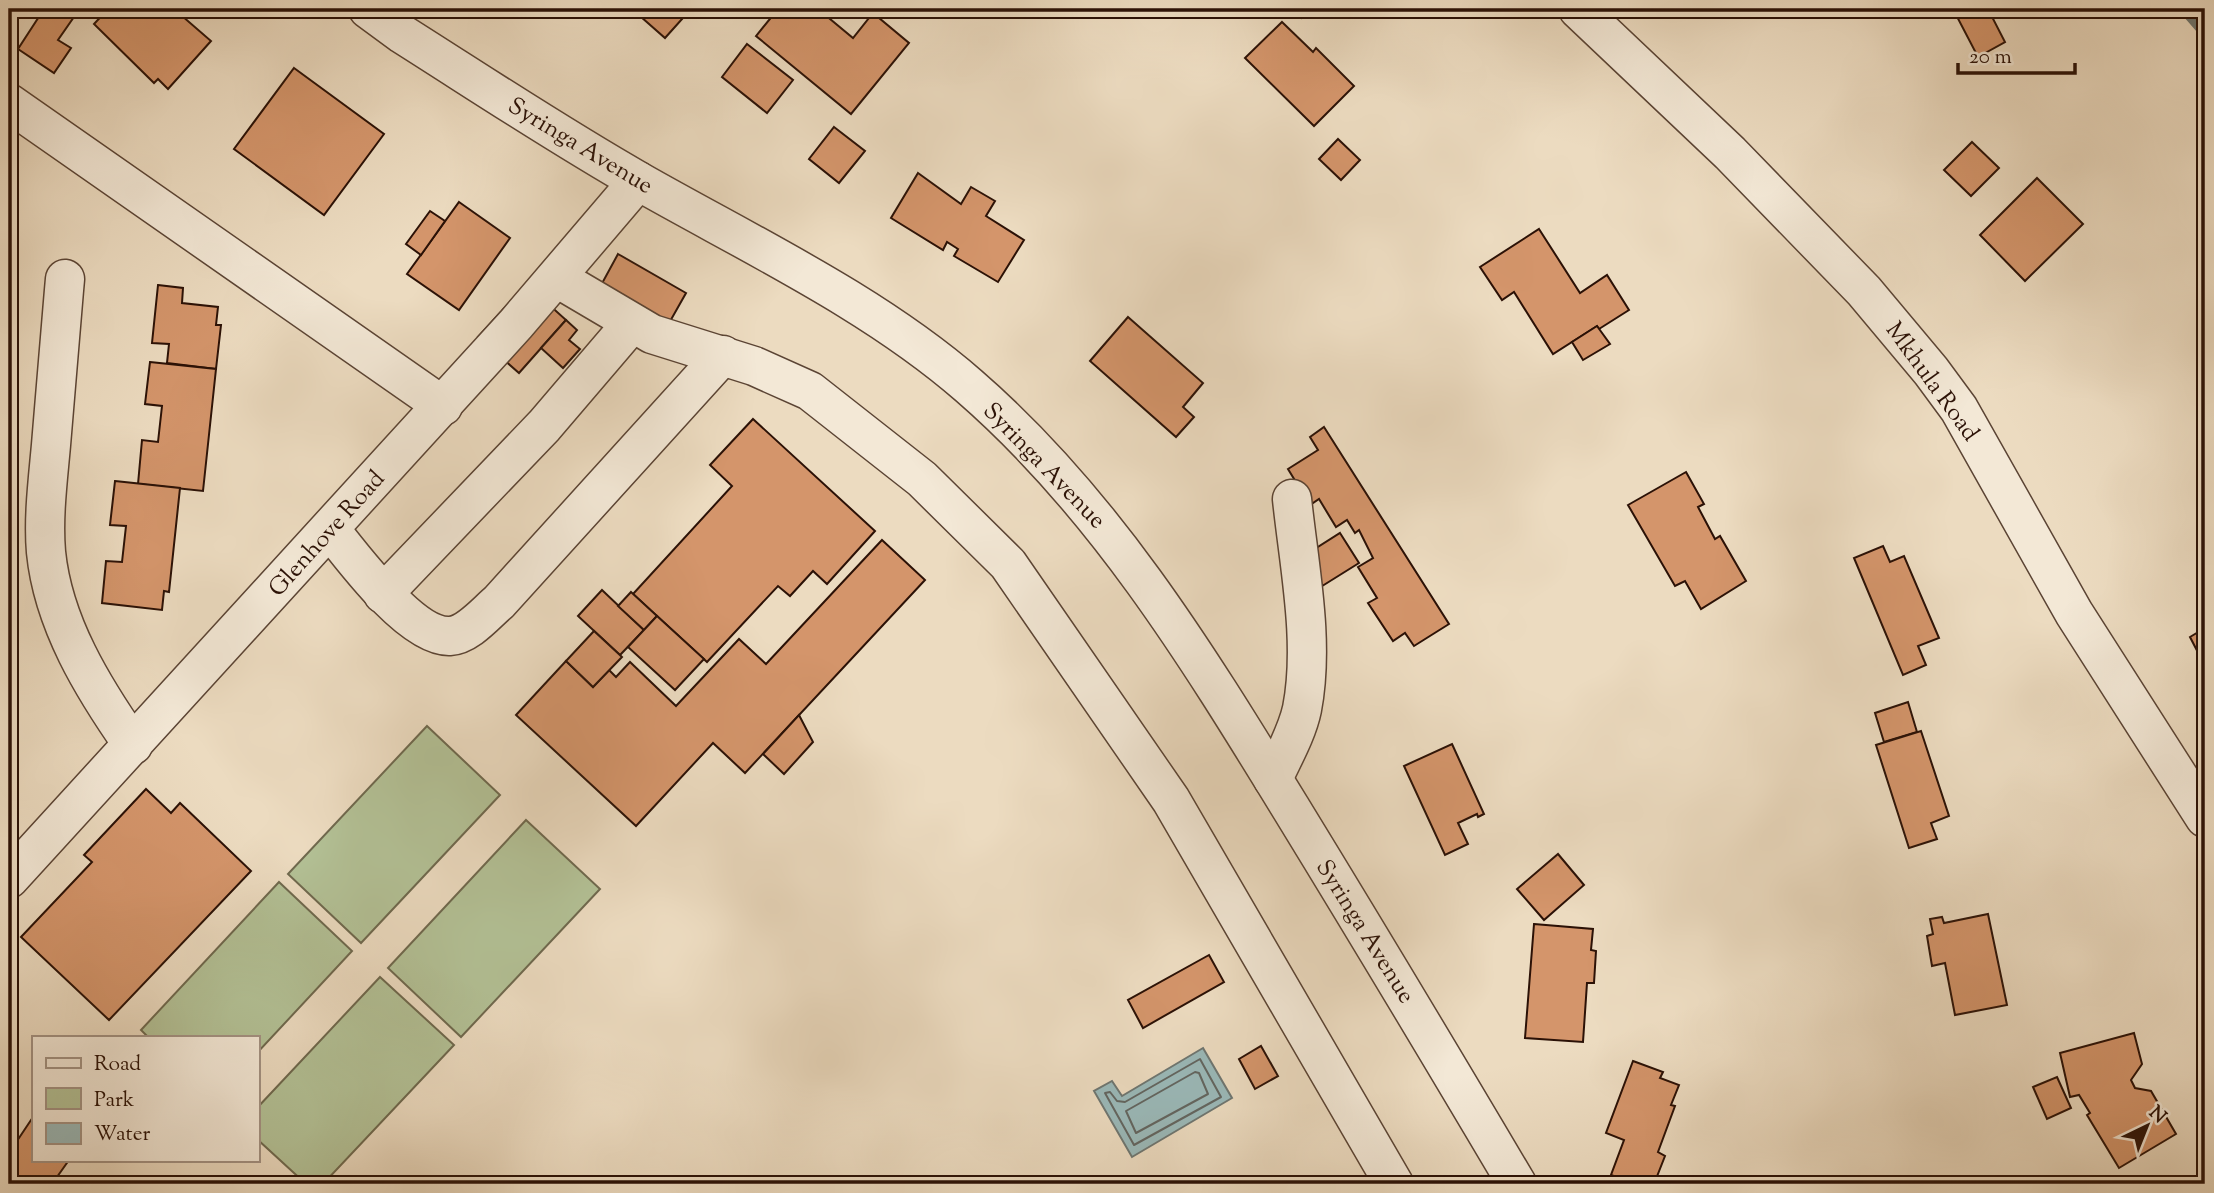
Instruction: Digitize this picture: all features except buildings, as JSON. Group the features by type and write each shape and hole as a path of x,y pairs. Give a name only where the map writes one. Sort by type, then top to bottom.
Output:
{"street":[{"name":"Syringa Avenue","path":"368,9 412,40 638,181 771,253 894,331 967,384 1069,484 1112,535 1174,624 1273,779 1517,1184"},
{"name":"Mkhula Road","path":"1578,9 1730,153 1864,290 1931,371 1959,409 2074,613 2205,818"},
{"path":"9,103 443,406"},
{"name":"Glenhove Road","path":"9,879 443,406 557,278 638,181"},
{"path":"557,278 632,323 680,345 723,355 810,391 922,479 1008,564 1171,800 1394,1184"},
{"path":"65,279 49,472 46,551 57,600 75,650 97,694 133,745"},
{"path":"383,594 544,426 632,323"},
{"path":"330,529 383,594 435,634 450,636 463,633 499,602 723,355"},
{"path":"1273,779 1296,728 1304,693 1306,646 1292,499"}],"green space":[{"path":"427,726 500,795 361,943 288,874"},
{"path":"526,820 600,889 461,1037 388,968"},
{"path":"279,882 352,951 259,1051 259,1036 147,1036 141,1030"},
{"path":"380,977 454,1045 323,1184 306,1184 259,1141 259,1106"}],"water":[{"path":"1203,1048 1232,1098 1132,1157 1094,1091 1112,1081 1122,1096"}],"waterway":[{"path":"2185,9 2205,32"}]}
